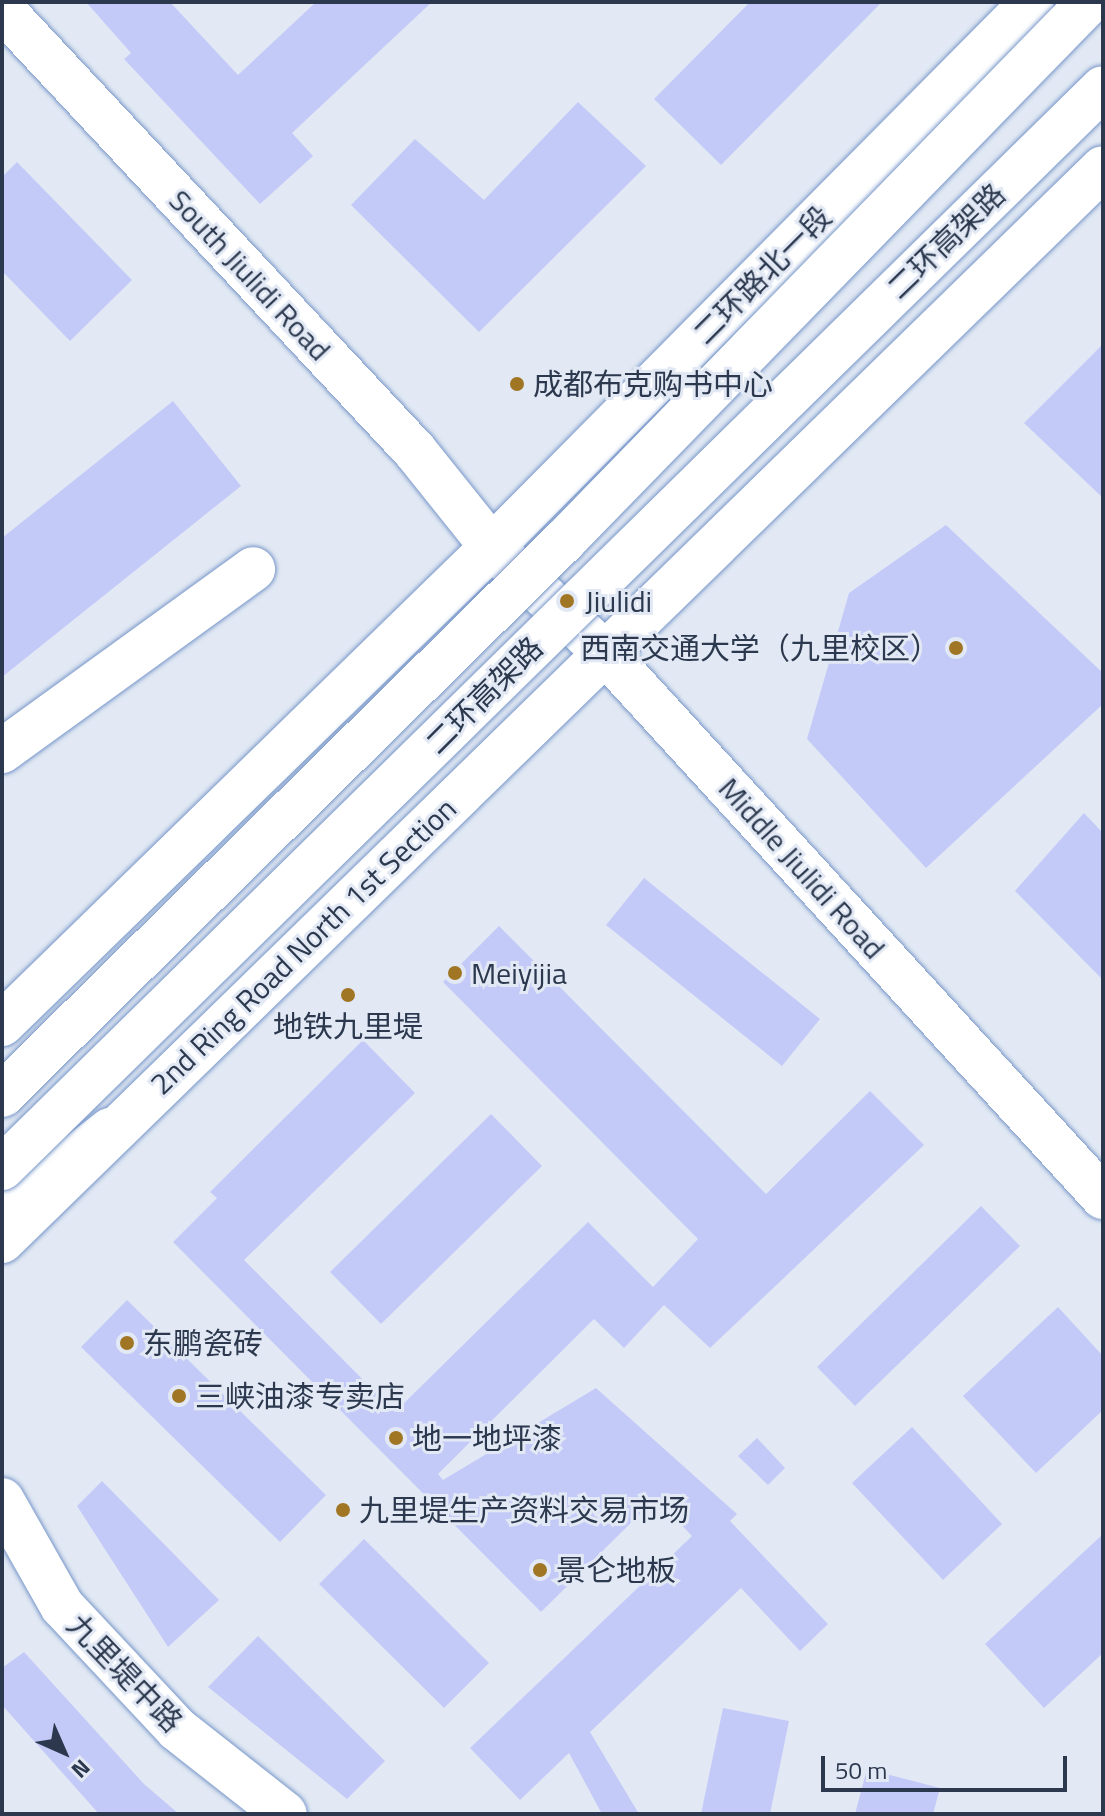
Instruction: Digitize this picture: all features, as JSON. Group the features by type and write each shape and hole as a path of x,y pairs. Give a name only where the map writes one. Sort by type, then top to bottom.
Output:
{"main road":[{"name":"二环路北一段","path":"492,547 1032,2"},
{"name":"二环高架路","path":"2,1095 564,541 1089,2"},
{"name":"South Jiulidi Road","path":"2,9 415,451 492,547"},
{"name":"二环高架路","path":"2,1168 1103,88"},
{"path":"607,655 1103,168"},
{"name":"Middle Jiulidi Road","path":"492,547 607,655 1103,1197"},
{"path":"2,1024 492,547"},
{"path":"2,751 253,569"},
{"name":"2nd Ring Road North 1st Section","path":"2,1241 110,1130 607,655"},
{"path":"2,1214 110,1130"},
{"name":"九里堤中路","path":"2,1500 62,1606 177,1729 285,1814"}],"building":[{"path":"86,2 170,2 238,75 316,2 432,2 292,133 313,156 260,204 124,59 131,53"},
{"path":"750,2 882,2 721,165 654,99"},
{"path":"578,102 646,166 479,332 351,205 415,139 484,200"},
{"path":"17,162 132,280 70,341 2,271 2,177"},
{"path":"1103,344 1103,498 1024,423"},
{"path":"173,401 241,486 2,677 2,538"},
{"path":"946,525 1103,673 1103,704 926,868 807,739 849,593"},
{"path":"1084,813 1103,833 1103,980 1015,891"},
{"path":"644,878 820,1019 782,1066 606,925"},
{"path":"499,926 766,1194 870,1091 924,1145 710,1348 664,1305 624,1348 594,1319 438,1474 443,1480 596,1388 737,1514 730,1521 828,1624 800,1651 741,1588 590,1732 639,1814 602,1814 569,1753 520,1800 470,1748 692,1536 656,1498 541,1612 173,1242 217,1198 210,1192 363,1040 415,1093 244,1260 395,1412 588,1222 653,1287 698,1239 443,982"},
{"path":"491,1114 542,1166 381,1324 330,1272"},
{"path":"981,1206 1020,1246 855,1406 817,1367"},
{"path":"127,1300 326,1495 280,1542 81,1347"},
{"path":"1058,1307 1103,1356 1103,1410 1036,1473 963,1396"},
{"path":"912,1427 1002,1524 943,1580 852,1483"},
{"path":"757,1438 785,1468 768,1485 738,1456"},
{"path":"102,1481 219,1600 168,1647 77,1506"},
{"path":"1103,1534 1103,1653 1044,1708 985,1644"},
{"path":"364,1539 489,1663 444,1708 319,1584"},
{"path":"258,1636 385,1761 347,1799 208,1687"},
{"path":"24,1652 144,1784 179,1814 99,1814 2,1705 2,1668"},
{"path":"723,1708 789,1721 770,1814 701,1814"},
{"path":"867,1769 940,1788 933,1814 855,1814"}],"place":[{"name":"成都布克购书中心","path":"517,384"},
{"name":"Jiulidi","path":"567,601"},
{"name":"西南交通大学（九里校区）","path":"956,648"},
{"name":"Meiyijia","path":"455,973"},
{"name":"地铁九里堤","path":"348,995"},
{"name":"东鹏瓷砖","path":"127,1343"},
{"name":"三峡油漆专卖店","path":"179,1396"},
{"name":"地一地坪漆","path":"396,1438"},
{"name":"九里堤生产资料交易市场","path":"343,1510"},
{"name":"景仑地板","path":"540,1570"}]}
